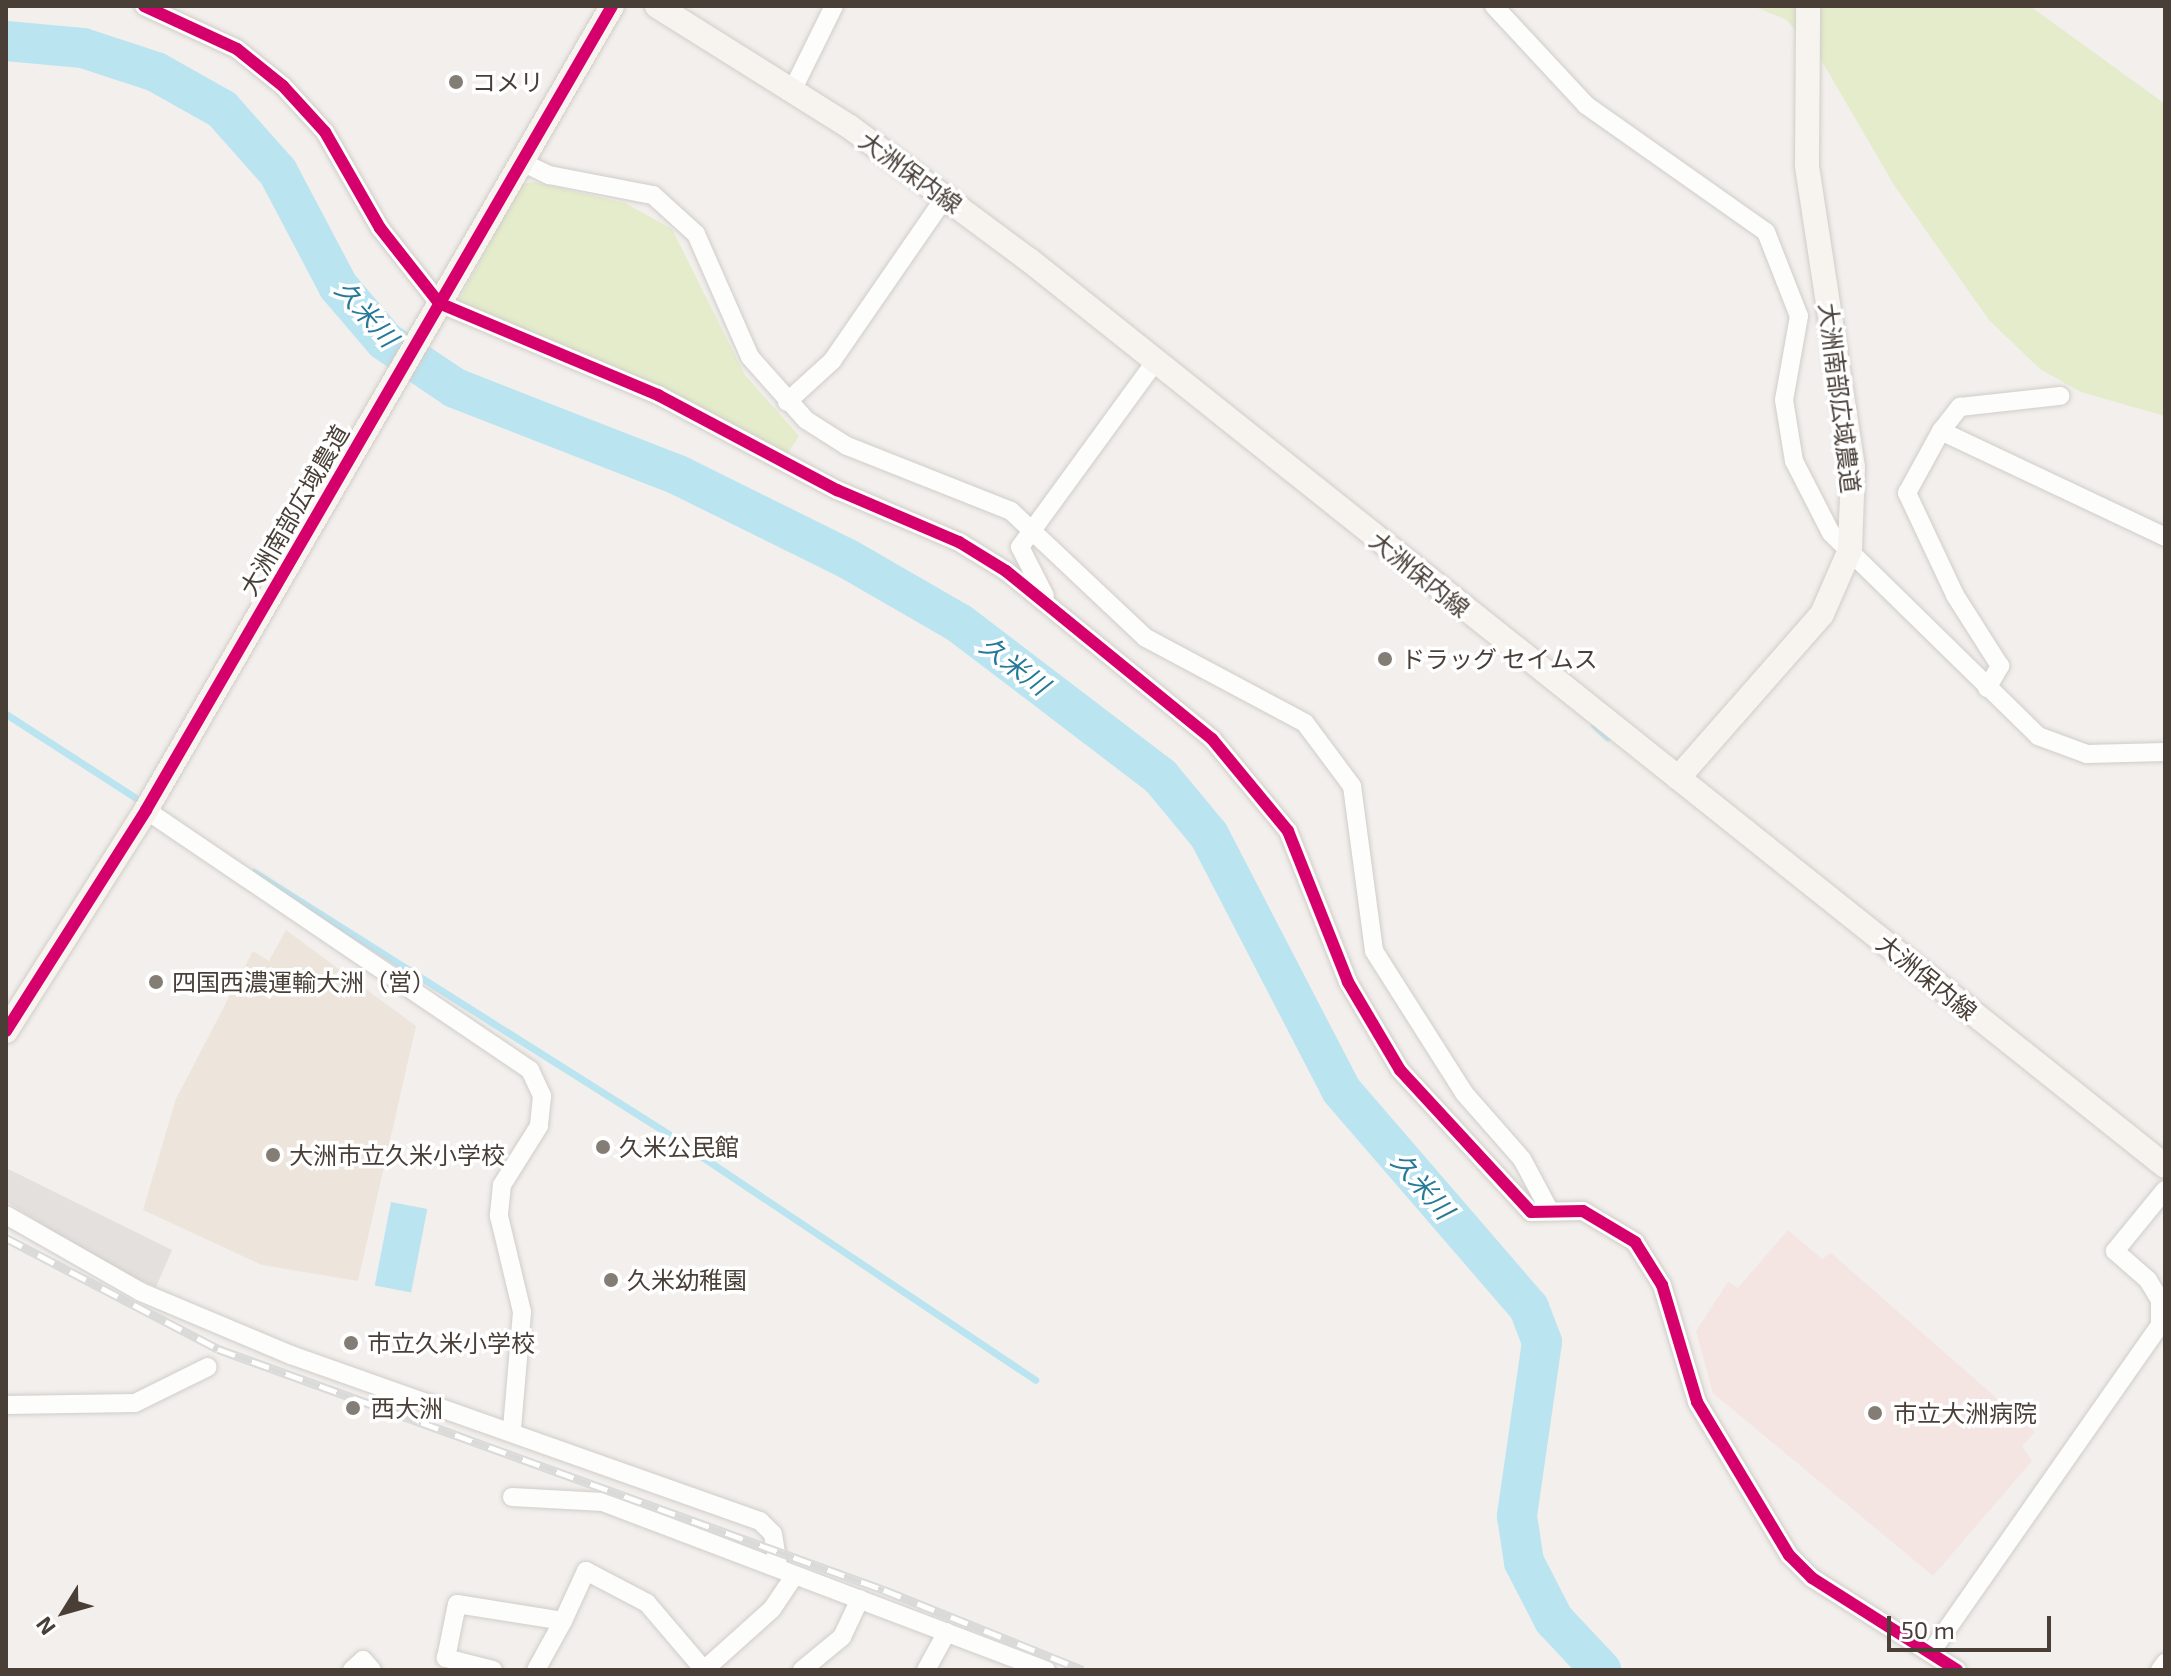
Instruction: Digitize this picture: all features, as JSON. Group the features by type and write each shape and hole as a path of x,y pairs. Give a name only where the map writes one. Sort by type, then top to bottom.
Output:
{"street":[{"path":"144,6 237,49 283,86 325,132 380,228 436,308 658,395 824,484 959,542 1059,615 1254,782 1288,831 1369,1027 1531,1212 1548,1208 1583,1211 1635,1242 1662,1285 1697,1402 1789,1555 1812,1578 1957,1670"},
{"name":"大洲南部広域農道","path":"6,1031 146,810 612,6"},
{"name":"大洲保内線","path":"657,6 792,91 946,196 2165,1166"},
{"path":"792,91 834,6"},
{"path":"1494,6 1586,105 1766,232 1799,316 1784,400 1794,461 1804,493 1850,550 2038,736 2064,749 2165,752"},
{"name":"大洲南部広域農道","path":"1678,778 1822,614 1850,550 1853,467 1807,165 1808,6"},
{"path":"522,162 549,175 653,195 676,211 696,234 732,327 787,402 847,446 971,489 1032,525 1146,638 1305,723 1331,752 1352,786 1374,951 1464,1093 1522,1159 1548,1208"},
{"path":"787,402 832,361 946,196"},
{"path":"1059,615 1020,547 1032,525 1155,362"},
{"path":"1987,688 2000,666 1955,595 1907,493 1941,431 1960,407 2060,396"},
{"path":"1941,431 2165,537"},
{"path":"146,810 530,1070 542,1096 539,1126 502,1185 499,1216 522,1312 512,1429"},
{"path":"1931,1652 2160,1325 2160,1300 2148,1280 2115,1251 2165,1190"},
{"path":"6,1215 141,1292 291,1355 512,1429 760,1521 773,1534 786,1572 772,1609 704,1670 647,1603 586,1571 536,1670"},
{"path":"6,1405 135,1403 208,1367"},
{"path":"512,1497 603,1502 1046,1670"},
{"path":"802,1670 842,1637 860,1599"},
{"path":"493,1670 446,1658 457,1604 563,1621"},
{"path":"926,1670 947,1632"},
{"path":"352,1670 363,1660 372,1670"},
{"path":"2160,1670 2165,1663"}],"shaded area":[{"name":"大洲市立久米小学校","path":"286,930 416,1026 358,1281 262,1265 143,1210 176,1099 253,951 269,961"},
{"path":"6,1168 172,1250 156,1287 104,1264 6,1201"},
{"name":"市立大洲病院","path":"1788,1230 1822,1259 1831,1253 2035,1432 2022,1446 2032,1461 1933,1576 1713,1393 1696,1331 1728,1282 1738,1288"}],"green space":[{"path":"1753,6 2030,6 2165,104 2165,416 2081,392 2040,369 1989,320 1894,185 1816,51 1785,19"},
{"path":"533,182 625,203 672,229 745,375 799,436 785,457 457,304 521,184"}],"water":[{"path":"391,1202 427,1209 411,1292 375,1285"}],"waterway":[{"name":"久米川","path":"6,41 83,48 156,72 222,109 278,172 338,286 385,341 455,388 676,474 848,559 959,623 1160,776 1209,835 1341,1090 1529,1308 1542,1342 1517,1516 1524,1562 1554,1620 1601,1670"},
{"path":"6,714 145,804"},
{"path":"1594,725 1607,737"},
{"path":"254,872 668,1134 1035,1380"}],"railway":[{"path":"6,1238 218,1349 884,1590 1083,1670"}],"cycle path":[{"path":"144,6 237,49 283,86 325,132 380,228 439,303 658,395 837,490 959,542 1006,571 1212,739 1288,831 1348,982 1400,1070 1531,1212 1583,1211 1635,1242 1662,1285 1697,1402 1789,1555 1812,1578 1957,1670"},
{"path":"6,1031 146,810 612,6"}],"place":[{"name":"コメリ","path":"456,82"},
{"name":"ドラッグ セイムス","path":"1385,659"},
{"name":"四国西濃運輸大洲（営）","path":"156,982"},
{"name":"久米公民館","path":"603,1147"},
{"name":"大洲市立久米小学校","path":"273,1155"},
{"name":"久米幼稚園","path":"611,1280"},
{"name":"市立久米小学校","path":"351,1343"},
{"name":"西大洲","path":"353,1408"},
{"name":"市立大洲病院","path":"1875,1413"}]}
